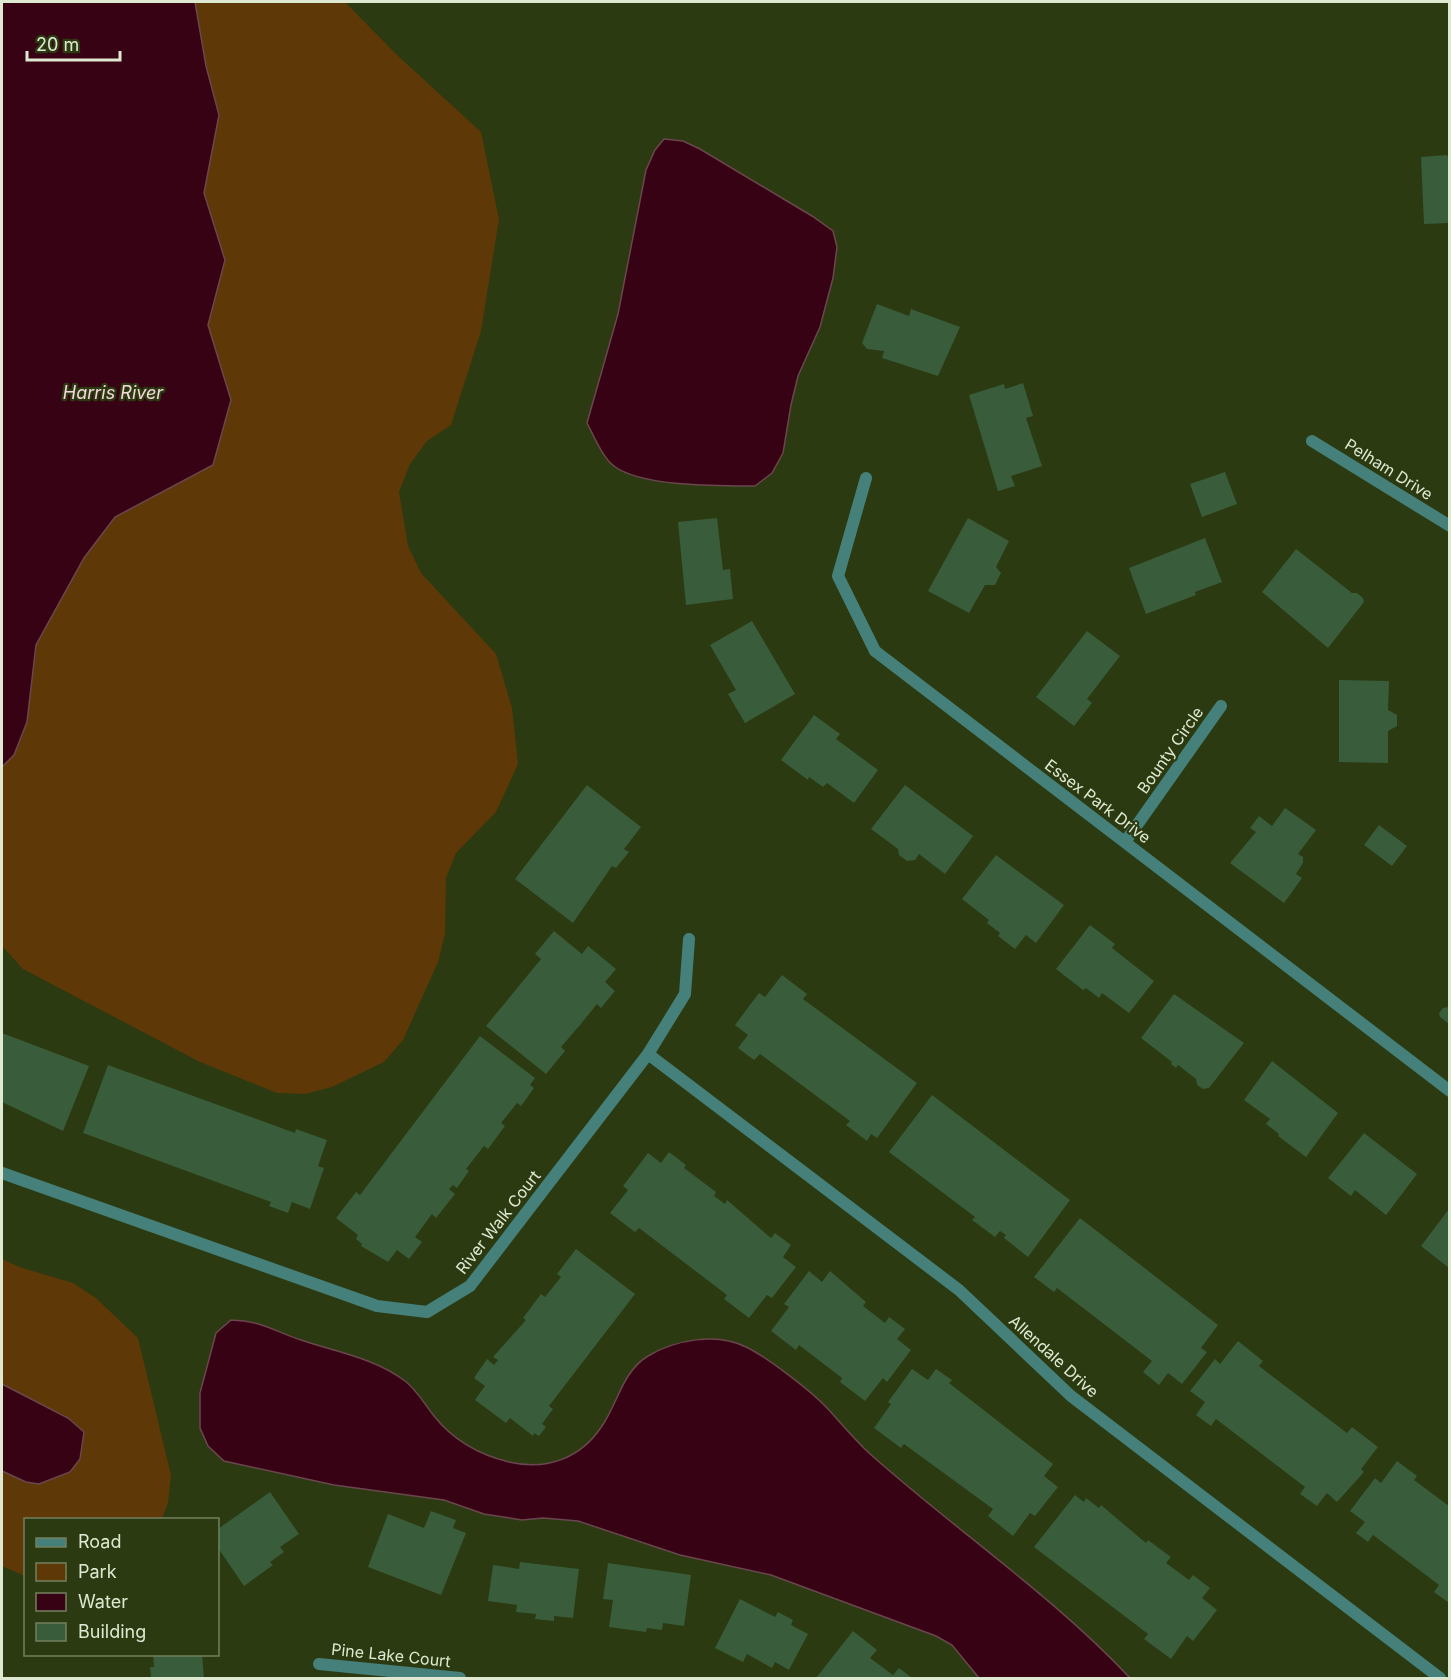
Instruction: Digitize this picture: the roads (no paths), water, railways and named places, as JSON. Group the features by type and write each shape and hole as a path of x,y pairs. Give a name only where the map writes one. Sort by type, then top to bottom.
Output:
{"street":[{"name":"Pelham Drive","path":"1312,441 1449,526"},
{"name":"Essex Park Drive","path":"866,477 838,576 875,651 1449,1091"},
{"name":"Bounty Circle","path":"1125,842 1221,706"},
{"name":"River Walk Court","path":"2,1173 377,1306 428,1312 470,1286 648,1054 685,994 689,939"},
{"name":"Allendale Drive","path":"648,1054 959,1290 1071,1396 1440,1678"},
{"name":"Pine Lake Court","path":"319,1664 460,1678"}],"water":[{"name":"Harris River","path":"2,2 195,2 206,66 219,115 204,193 225,260 208,325 231,400 213,465 115,517 84,558 36,645 27,722 14,755 2,767"},
{"path":"664,139 683,141 700,149 833,231 837,247 833,278 820,327 798,376 783,453 772,473 755,486 662,482 626,473 614,466 606,457 587,423 618,314 646,170 655,150"},
{"path":"231,1320 260,1324 381,1367 409,1385 441,1425 458,1439 488,1455 509,1462 537,1465 550,1463 573,1454 594,1437 608,1417 632,1370 648,1356 683,1342 709,1339 734,1342 777,1366 811,1393 869,1453 1068,1618 1130,1678 979,1678 952,1645 936,1636 771,1575 680,1555 578,1521 543,1518 522,1520 484,1514 444,1500 334,1485 224,1461 208,1446 200,1428 200,1393 216,1333"},
{"path":"2,1384 68,1418 84,1432 80,1459 70,1472 39,1484 26,1482 2,1471"}]}
